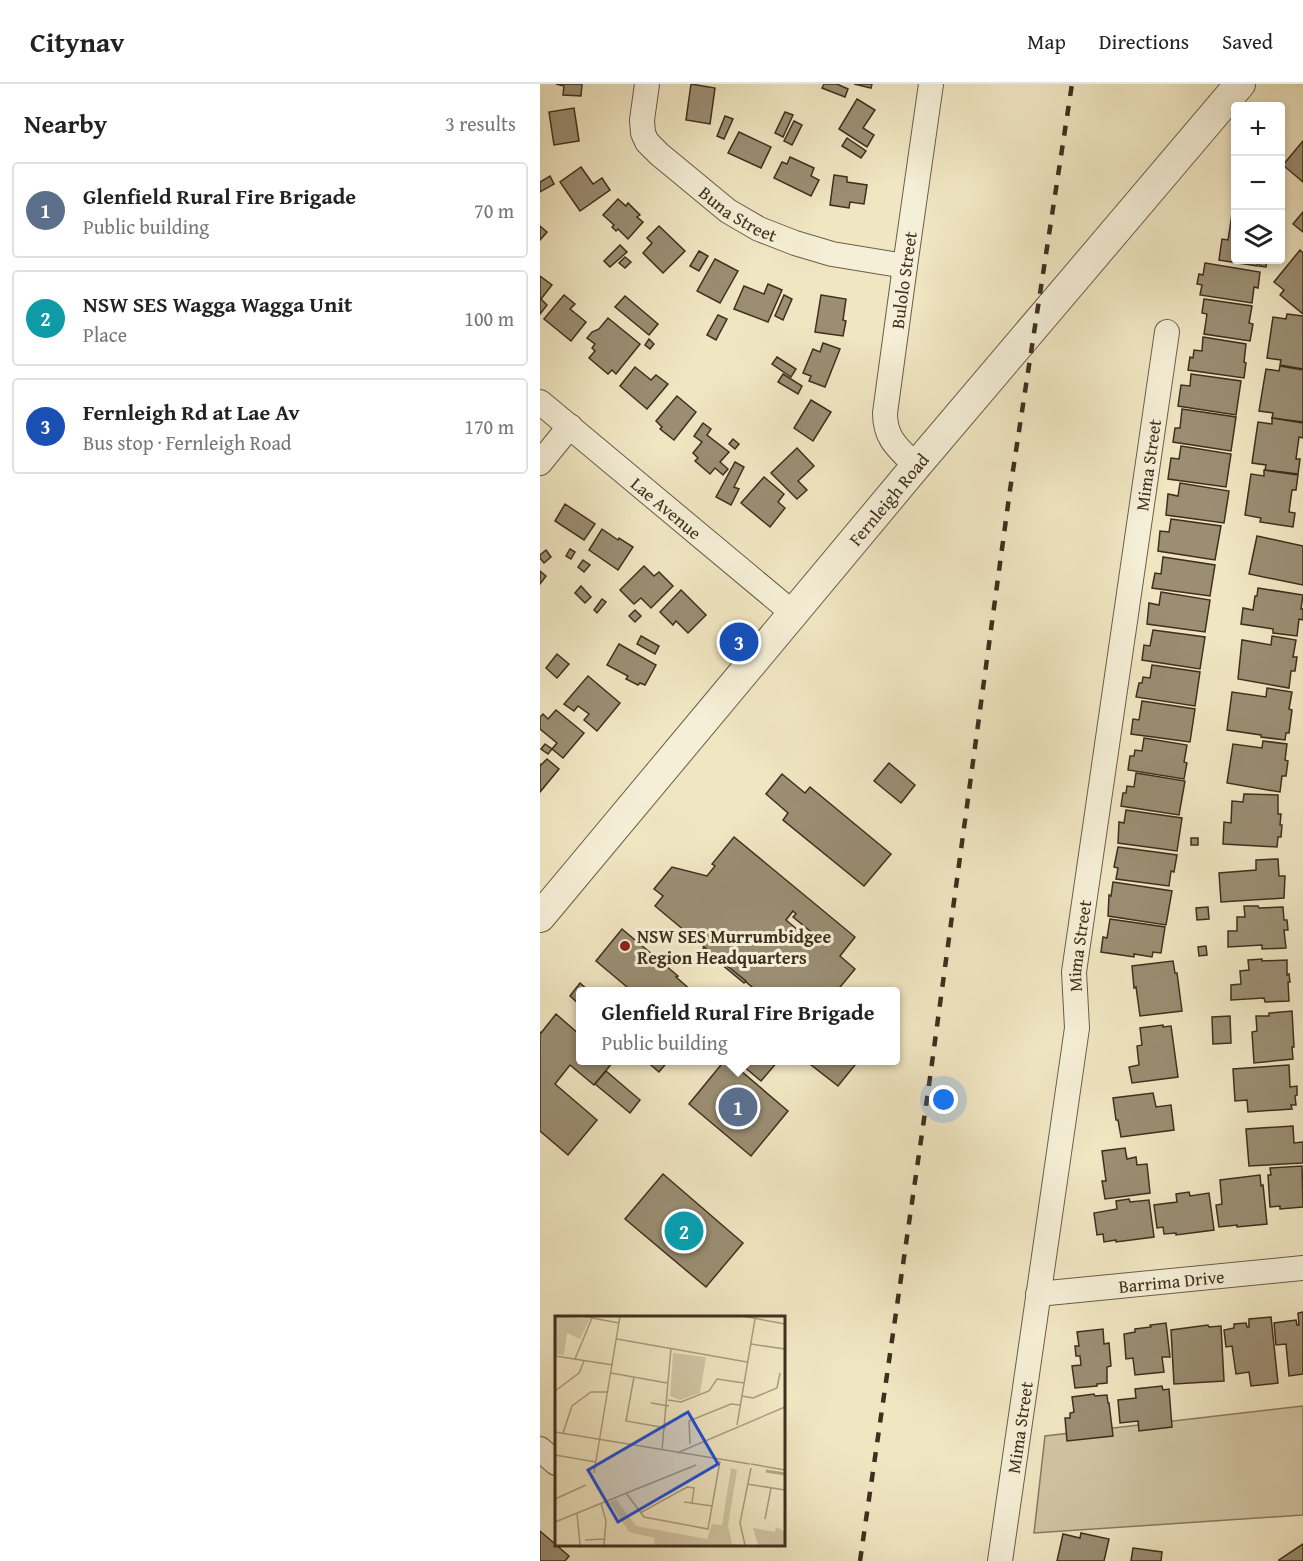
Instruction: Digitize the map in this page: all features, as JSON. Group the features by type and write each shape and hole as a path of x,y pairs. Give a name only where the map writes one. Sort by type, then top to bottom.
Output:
{"street":[{"name":"Buna Street","path":"647,84 642,120 643,133 647,142 728,211 759,229 795,243 832,254 904,266"},
{"name":"Bulolo Street","path":"916,466 893,443 885,425 904,266 931,84"},
{"name":"Fernleigh Road","path":"540,917 916,466 1240,84"},
{"name":"Mima Street","path":"1000,1561 1077,1028 1074,972 1167,332"},
{"name":"Lae Avenue","path":"540,402 794,614"},
{"path":"540,463 570,426"},
{"name":"Barrima Drive","path":"1038,1294 1303,1268"},
{"path":"540,1449 555,1462"}],"shaded area":[{"path":"1303,1406 1303,1515 1034,1533 1045,1436"}],"building":[{"path":"556,84 582,84 581,96 563,95 564,86"},
{"path":"691,84 715,88 710,124 686,120"},
{"path":"824,84 837,84 848,89 845,97 822,88"},
{"path":"854,84 872,84 871,88"},
{"path":"857,99 875,110 863,128 874,135 867,147 839,129"},
{"path":"574,108 579,141 554,145 549,112"},
{"path":"785,112 793,115 783,137 775,133"},
{"path":"725,116 733,119 724,139 717,136"},
{"path":"794,121 802,125 792,145 784,141"},
{"path":"739,132 771,147 761,168 728,153"},
{"path":"847,138 866,151 861,158 842,146"},
{"path":"1303,141 1303,182 1285,167 1285,163"},
{"path":"790,157 814,168 811,176 819,180 811,196 774,178 782,162 787,164"},
{"path":"581,167 593,184 602,178 610,190 580,211 560,182"},
{"path":"834,175 847,177 847,182 867,185 864,204 850,202 849,208 830,205"},
{"path":"550,176 554,184 540,192 540,182"},
{"path":"618,199 626,206 628,203 640,215 637,217 643,222 628,239 618,229 616,231 612,227 614,225 603,215"},
{"path":"1303,212 1303,232 1293,224"},
{"path":"1231,221 1231,262 1219,260 1222,239 1228,240"},
{"path":"540,226 547,232 540,240"},
{"path":"659,226 685,251 663,273 643,253 652,243 647,238"},
{"path":"620,245 627,252 610,267 604,261"},
{"path":"1300,250 1303,253 1303,314 1280,295 1284,290 1274,282"},
{"path":"699,251 708,256 699,271 690,266"},
{"path":"625,257 631,262 625,268 619,263"},
{"path":"715,259 738,271 720,303 697,291"},
{"path":"1205,263 1260,272 1258,288 1254,287 1252,303 1200,295 1202,285 1197,284 1199,274 1203,275"},
{"path":"540,276 552,285 541,299 547,305 540,314"},
{"path":"768,284 782,290 768,322 734,309 744,286 764,294"},
{"path":"564,295 575,304 570,309 586,322 571,341 544,319"},
{"path":"784,295 792,299 783,320 775,316"},
{"path":"821,295 846,299 843,336 815,332"},
{"path":"625,296 658,324 649,335 615,307"},
{"path":"1204,299 1252,306 1249,323 1253,324 1250,341 1204,334 1207,314 1202,313"},
{"path":"1287,314 1303,316 1303,369 1280,365 1281,360 1267,358 1273,317 1286,319"},
{"path":"718,315 727,319 716,340 707,335"},
{"path":"608,318 640,344 616,374 612,370 608,374 589,358 595,351 592,348 595,344 587,338"},
{"path":"1203,337 1246,344 1244,378 1188,370 1190,357 1193,358 1194,350 1202,351"},
{"path":"649,339 654,344 650,349 645,345"},
{"path":"823,343 840,349 825,387 809,381 811,376 803,373 813,349 820,352"},
{"path":"777,357 796,369 791,377 772,364"},
{"path":"1280,366 1303,370 1303,422 1272,418 1273,413 1259,411 1266,369 1279,371"},
{"path":"635,367 651,380 656,375 668,384 647,409 620,386"},
{"path":"783,374 802,386 798,394 778,382"},
{"path":"1191,374 1241,381 1236,415 1178,406 1181,385 1190,386"},
{"path":"677,396 696,412 674,440 660,429 662,427 656,421"},
{"path":"811,400 831,412 813,441 794,428"},
{"path":"1182,409 1236,417 1231,451 1173,442 1175,428 1180,428"},
{"path":"1272,418 1303,423 1303,438 1299,437 1296,459 1300,459 1298,474 1265,470 1266,465 1252,463 1258,422 1272,424"},
{"path":"703,423 711,429 707,435 729,452 720,462 728,469 723,475 715,468 710,474 695,461 698,458 693,453 702,442 694,436"},
{"path":"733,439 739,444 735,449 729,444"},
{"path":"1181,446 1231,454 1226,487 1168,479 1171,458 1179,459"},
{"path":"797,448 814,466 798,481 807,490 797,499 771,473"},
{"path":"735,462 744,467 734,487 739,489 731,505 716,497"},
{"path":"1264,470 1298,475 1296,490 1292,490 1289,512 1295,513 1293,527 1260,522 1261,518 1245,515 1251,474 1264,476"},
{"path":"764,477 784,494 778,502 785,508 770,527 741,503"},
{"path":"1180,483 1229,491 1224,523 1166,515 1168,494 1178,496"},
{"path":"565,504 595,524 584,540 555,521"},
{"path":"1171,519 1221,526 1215,560 1158,551 1160,531 1169,532"},
{"path":"602,529 633,547 618,570 589,550"},
{"path":"1257,536 1303,546 1303,585 1249,574"},
{"path":"570,549 575,552 571,559 566,556"},
{"path":"546,550 551,557 544,563 540,555"},
{"path":"1163,557 1215,565 1210,596 1152,588 1155,573 1161,574"},
{"path":"583,560 590,565 584,572 578,567"},
{"path":"644,566 654,576 659,572 673,586 651,608 641,598 634,604 620,590"},
{"path":"540,571 546,576 540,584"},
{"path":"581,586 591,597 585,603 575,593"},
{"path":"1258,588 1303,595 1301,609 1303,609 1303,620 1299,619 1297,636 1273,633 1273,629 1241,624 1243,608 1253,610"},
{"path":"681,590 706,615 688,633 676,621 673,625 660,612"},
{"path":"1161,592 1210,600 1205,632 1147,624 1149,603 1159,605"},
{"path":"602,599 606,602 597,613 594,610"},
{"path":"635,610 641,616 635,622 629,616"},
{"path":"1153,630 1205,637 1200,669 1142,660 1144,645 1150,646"},
{"path":"641,636 659,646 655,654 637,644"},
{"path":"1272,636 1296,640 1293,657 1297,657 1295,671 1291,671 1289,688 1238,679 1242,640 1271,645"},
{"path":"619,644 656,665 645,685 640,683 638,685 626,679 628,676 607,665"},
{"path":"557,654 569,664 557,678 546,668"},
{"path":"1152,665 1200,672 1195,706 1136,697 1143,677 1150,678"},
{"path":"588,676 620,703 597,731 584,720 589,714 578,706 574,711 564,704"},
{"path":"1267,688 1292,692 1289,733 1286,733 1285,740 1227,730 1232,692 1266,697"},
{"path":"1142,701 1195,709 1190,742 1131,734 1133,719 1139,720"},
{"path":"556,710 584,733 563,758 552,749 557,743 540,729 540,717 543,714 548,719"},
{"path":"1144,738 1187,745 1184,779 1128,770 1130,756 1134,756 1135,750 1142,751"},
{"path":"1263,741 1287,744 1286,776 1282,776 1280,792 1227,783 1233,744 1262,748"},
{"path":"545,744 552,749 548,754 541,749"},
{"path":"547,759 559,769 540,792 540,764"},
{"path":"889,763 915,785 901,803 874,781"},
{"path":"1136,773 1185,781 1179,815 1121,806 1123,793 1126,793 1127,786 1134,787"},
{"path":"782,774 805,793 810,787 891,854 864,886 783,820 788,813 766,794"},
{"path":"1244,794 1278,795 1278,814 1281,814 1280,825 1282,825 1277,847 1223,844 1224,822 1231,823 1232,801 1243,802"},
{"path":"1126,810 1182,818 1177,851 1118,843 1119,822 1124,823"},
{"path":"734,837 855,937 840,956 855,969 840,987 752,987 655,906 663,896 654,889 672,867 707,876 715,866 712,864","holes":["793,911 796,914 793,917 816,936 812,942 786,920"]},
{"path":"1191,838 1198,838 1198,845 1191,845"},
{"path":"1118,847 1177,855 1174,872 1171,871 1169,886 1116,879 1118,868 1114,867"},
{"path":"1278,859 1279,876 1285,876 1284,898 1221,902 1219,873 1256,870 1256,860"},
{"path":"1113,882 1172,891 1166,925 1108,916 1109,895 1111,896"},
{"path":"1244,906 1283,907 1288,930 1284,930 1286,948 1262,949 1262,945 1228,947 1228,931 1237,931 1237,917 1245,917"},
{"path":"1208,907 1209,919 1197,920 1196,908"},
{"path":"1110,919 1165,927 1161,953 1153,952 1152,957 1134,954 1134,957 1101,952 1103,937 1107,938"},
{"name":"NSW SES Murrumbidgee Region Headquarters","path":"622,929 678,976 676,977 687,987 627,987 596,961"},
{"path":"1206,946 1207,955 1199,956 1198,947"},
{"path":"704,947 746,981 744,983 703,949"},
{"path":"1262,959 1262,961 1287,960 1287,975 1289,974 1290,982 1288,982 1289,1001 1265,1002 1264,998 1231,1000 1231,985 1241,984 1240,971 1249,970 1248,960"},
{"path":"1173,961 1175,973 1177,973 1182,1011 1140,1016 1132,966"},
{"path":"576,988 576,1001 570,996"},
{"path":"1292,1011 1293,1059 1254,1063 1252,1032 1257,1031 1256,1016"},
{"path":"556,1014 576,1032 576,1065 611,1065 594,1085 570,1065 555,1084 597,1120 568,1155 540,1131 541,1033"},
{"path":"1230,1016 1231,1043 1213,1044 1212,1017"},
{"path":"1163,1025 1163,1027 1171,1026 1178,1077 1132,1083 1129,1067 1139,1065 1137,1046 1142,1045 1140,1028"},
{"path":"651,1065 665,1065 659,1072"},
{"path":"721,1065 734,1065 788,1111 751,1156 689,1104"},
{"path":"742,1065 775,1065 761,1081"},
{"path":"811,1065 855,1065 838,1086"},
{"path":"1289,1065 1290,1087 1297,1086 1296,1105 1291,1105 1292,1109 1248,1112 1247,1100 1235,1101 1233,1069"},
{"path":"606,1071 640,1100 630,1113 595,1084"},
{"path":"1153,1093 1156,1107 1171,1105 1174,1130 1121,1137 1113,1098"},
{"path":"1293,1126 1294,1143 1303,1142 1303,1163 1249,1166 1246,1129"},
{"path":"1125,1148 1127,1159 1136,1157 1137,1165 1147,1164 1150,1193 1105,1199 1102,1181 1106,1181 1102,1151"},
{"path":"1302,1166 1303,1207 1280,1209 1280,1206 1270,1207 1268,1175 1271,1175 1270,1168"},
{"path":"663,1174 743,1243 706,1287 625,1219"},
{"path":"1260,1175 1267,1224 1219,1227 1216,1205 1222,1204 1220,1180"},
{"path":"1189,1192 1190,1196 1209,1193 1214,1230 1176,1235 1176,1233 1164,1234 1163,1227 1157,1228 1154,1205 1177,1202 1176,1194"},
{"path":"1129,1199 1130,1202 1149,1200 1154,1237 1104,1242 1103,1234 1097,1235 1094,1213 1117,1209 1116,1201"},
{"path":"1303,1312 1303,1374 1289,1376 1286,1344 1276,1345 1274,1323 1296,1320 1299,1325 1298,1313"},
{"path":"1271,1317 1278,1383 1251,1386 1249,1372 1236,1374 1232,1346 1226,1347 1224,1330 1234,1328 1234,1324 1246,1323 1249,1327 1249,1319"},
{"path":"1166,1323 1170,1357 1162,1357 1164,1372 1135,1375 1133,1358 1126,1359 1124,1334 1135,1332 1135,1329 1151,1327 1150,1325"},
{"path":"1208,1325 1209,1327 1221,1326 1224,1381 1174,1384 1171,1330"},
{"path":"1103,1329 1104,1344 1109,1343 1111,1366 1107,1367 1107,1383 1075,1388 1072,1366 1081,1365 1080,1356 1076,1356 1075,1346 1079,1346 1077,1332"},
{"path":"1162,1386 1163,1390 1169,1389 1172,1427 1139,1431 1138,1421 1120,1423 1118,1400 1136,1398 1135,1389"},
{"path":"1094,1394 1095,1396 1107,1395 1113,1436 1067,1441 1065,1418 1070,1418 1070,1413 1074,1412 1072,1397"},
{"path":"540,1531 569,1556 565,1561 540,1561"},
{"path":"1081,1533 1109,1539 1104,1561 1057,1561 1063,1534 1080,1538"},
{"path":"1303,1544 1303,1561 1279,1561 1279,1560"},
{"path":"1133,1548 1162,1552 1161,1561 1131,1561"}],"railway":[{"path":"860,1561 929,1085 1010,490 1072,84"}],"place":[{"name":"Fernleigh Rd at Lae Av","path":"739,642"},
{"name":"NSW SES Murrumbidgee Region Headquarters","path":"625,946"},
{"name":"Glenfield Rural Fire Brigade","path":"738,1107"},
{"name":"NSW SES Wagga Wagga Unit","path":"684,1231"}]}
